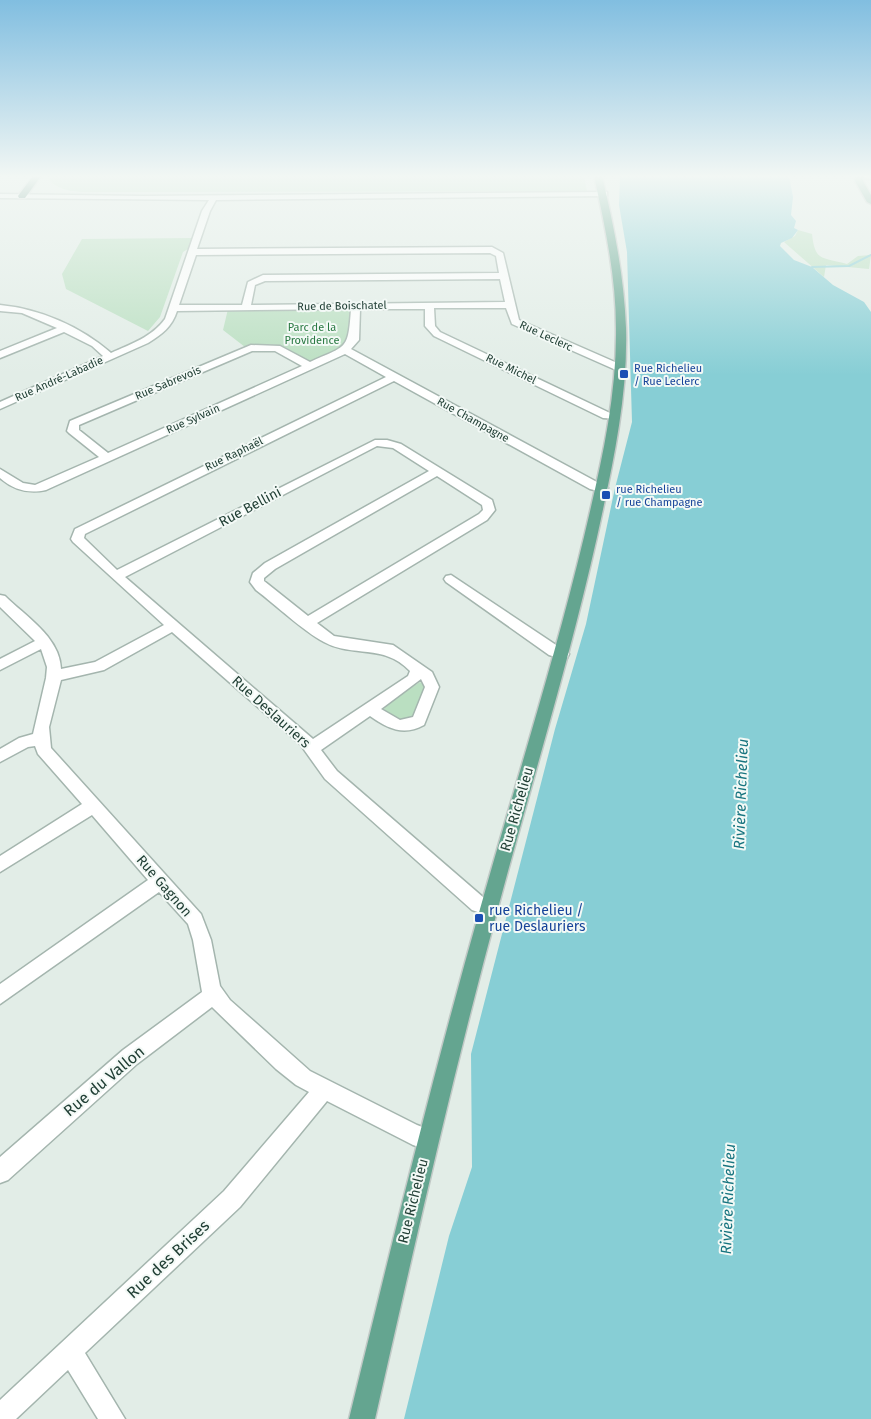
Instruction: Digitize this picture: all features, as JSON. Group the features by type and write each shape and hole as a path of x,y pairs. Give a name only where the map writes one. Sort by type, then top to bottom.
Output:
{"main road":[{"name":"Rue Richelieu","path":"362,1419 428,1139 489,908 562,654 602,488 620,368 621,320 613,242"}],"street":[{"name":"Rue André-Labadie","path":"0,406 149,339 161,331 168,322 174,308 197,242"},
{"name":"Rue Leclerc","path":"194,252 485,249 500,255 512,318 516,323 620,368"},
{"path":"246,307 251,284 263,278 504,276"},
{"name":"Rue de Boischatel","path":"174,308 510,305"},
{"path":"345,350 354,340 356,306"},
{"name":"Rue Michel","path":"429,306 430,326 436,334 607,416 614,417"},
{"name":"Rue André-Labadie","path":"0,308 34,312 114,355"},
{"path":"0,355 65,328"},
{"name":"Rue Sabrevois","path":"107,458 72,431 74,423 250,348 266,346 280,348 310,366"},
{"name":"Rue Sylvain","path":"0,472 17,486 33,489 107,458 345,350"},
{"name":"Rue Champagne","path":"345,350 594,486 602,488"},
{"name":"Rue Raphaël","path":"77,535 90,525 394,377"},
{"name":"Rue Bellini","path":"116,576 367,446 384,442 397,446 438,471"},
{"path":"306,623 481,519 490,508 483,498 438,471 266,568 258,576 257,582 261,587 306,623 332,641 384,647 396,652 427,676 432,686 419,721 408,726 398,726 371,709"},
{"name":"Rue Deslauriers","path":"77,535 78,542 312,748 323,767 331,775 478,904 489,908"},
{"path":"451,579 554,651 562,654"},
{"path":"0,599 42,643 53,659 53,676 41,739 24,742 0,756"},
{"path":"53,676 99,666 173,626"},
{"path":"0,665 42,643"},
{"path":"312,748 416,677 418,670 414,666"},
{"name":"Rue Gagnon","path":"41,739 47,755 197,925 214,995"},
{"path":"0,865 93,806"},
{"path":"0,994 160,881"},
{"path":"214,995 287,1066 322,1088 413,1134 428,1139"},
{"name":"Rue du Vallon","path":"0,1172 84,1096 176,1022 214,995"},
{"name":"Rue des Brises","path":"0,1417 226,1205 310,1108 322,1088"},
{"path":"70,1351 112,1419"}],"green space":[{"path":"80,242 190,242 188,249 183,252 160,317 148,331 66,289 62,274"},
{"path":"784,242 813,242 815,250 821,257 847,264 858,256 871,255 869,269 826,265 824,277"},
{"name":"Parc de la Providence","path":"346,308 351,311 349,339 344,347 314,361 306,360 277,345 263,344 245,347 223,330 228,309"},
{"path":"420,682 426,686 413,718 402,722 386,713 384,709 386,704"}],"water":[{"name":"Rivière Richelieu","path":"625,242 783,242 780,246 794,260 812,267 833,285 864,302 871,312 871,1419 404,1419 449,1236 472,1167 471,1054 555,729 586,624 615,488 632,422"}],"waterway":[{"path":"812,267 849,266 871,255"}],"place":[{"name":"Rue Richelieu / Rue Leclerc","path":"624,374"},
{"name":"rue Richelieu / rue Champagne","path":"606,495"},
{"name":"rue Richelieu / rue Deslauriers","path":"479,918"}]}
